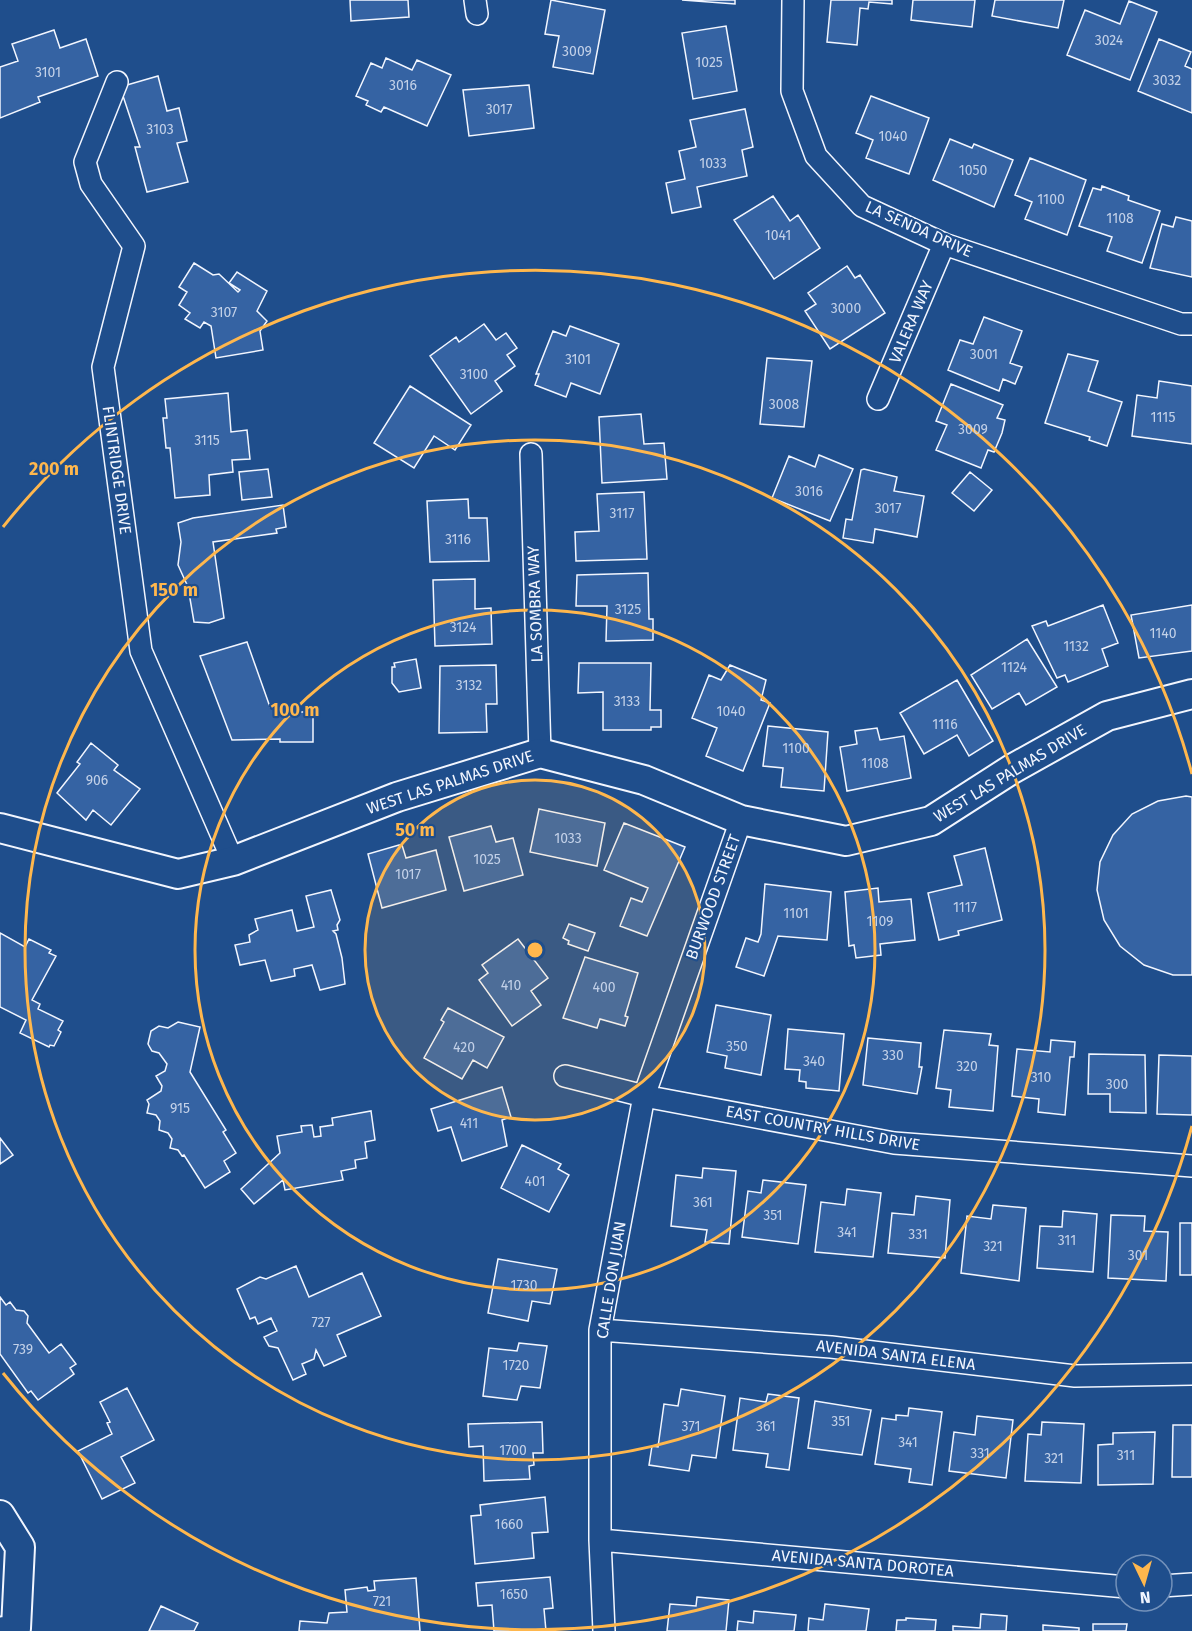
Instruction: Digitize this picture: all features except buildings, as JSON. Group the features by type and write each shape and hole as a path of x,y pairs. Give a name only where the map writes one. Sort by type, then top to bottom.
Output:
{"street":[{"name":"LA SENDA DRIVE","path":"793,0 792,91 816,156 862,206 944,244 1181,324 1192,324"},
{"name":"FLINTRIDGE DRIVE","path":"117,82 85,162 91,184 134,246 103,367 141,651 233,861"},
{"name":"VALERA WAY","path":"878,399 944,244"},
{"name":"LA SOMBRA WAY","path":"531,454 540,753"},
{"name":"WEST LAS PALMAS DRIVE","path":"0,828 178,874 233,861 397,797 540,753 644,780 741,820 846,841 931,822 1012,769 1107,716 1192,694"},
{"name":"BURWOOD STREET","path":"685,974 741,820"},
{"name":"CALLE DON JUAN","path":"603,1631 600,1540 600,1330 644,1096 685,974"},
{"name":"EAST COUNTRY HILLS DRIVE","path":"565,1076 644,1096 894,1143 1192,1166"},
{"name":"AVENIDA SANTA ELENA","path":"600,1330 831,1347 1075,1376 1192,1374"},
{"path":"0,1515 20,1547 13,1630"},
{"name":"AVENIDA SANTA DOROTEA","path":"600,1540 1114,1586"},
{"path":"1174,1585 1192,1584"}]}
